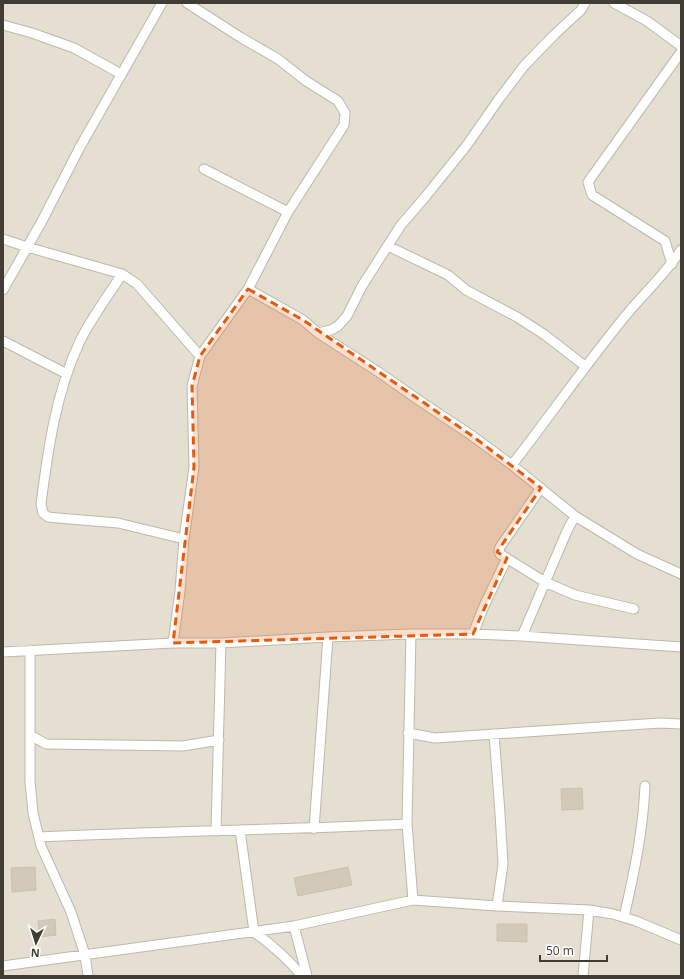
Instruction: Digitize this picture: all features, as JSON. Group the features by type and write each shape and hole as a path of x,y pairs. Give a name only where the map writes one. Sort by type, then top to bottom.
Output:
{"street":[{"path":"3,290 27,248 80,147 162,3"},
{"path":"173,643 180,591 184,540 194,468 192,386 200,356 248,290 288,212 344,125 345,113 338,101 306,81 278,59 187,3"},
{"path":"318,333 331,330 338,326 347,316 362,286 401,225 467,145 524,66 581,10 585,3"},
{"path":"614,3 647,21 681,46"},
{"path":"3,25 32,33 74,48 121,74"},
{"path":"672,264 665,241 592,195 588,182 681,52"},
{"path":"204,169 288,212"},
{"path":"3,239 27,248 122,274 137,284 200,356"},
{"path":"388,246 448,275 466,290 545,335 585,366"},
{"path":"512,465 585,366 624,317 672,264 681,250"},
{"path":"122,274 92,319 67,374 53,423 41,504 43,512 48,517 118,523 184,540"},
{"path":"248,290 303,320 318,333 471,435 512,465 575,516 638,554 681,574"},
{"path":"3,342 67,374"},
{"path":"541,488 500,547 500,554 545,582 575,595 634,609"},
{"path":"522,636 567,531 575,516"},
{"path":"473,634 484,606 507,558"},
{"path":"411,634 407,824 413,900"},
{"path":"3,652 173,643 221,643 411,634 522,636 681,647"},
{"path":"314,829 328,637"},
{"path":"216,831 221,643"},
{"path":"30,650 30,781 33,813 41,846 71,912 85,955 88,976"},
{"path":"408,733 435,738 660,723 681,724"},
{"path":"494,734 503,864 497,906"},
{"path":"30,735 46,744 183,746 219,740"},
{"path":"30,754 46,744"},
{"path":"624,917 639,847 644,812 645,786"},
{"path":"39,837 124,833 314,829 407,824"},
{"path":"240,830 254,932 276,949 302,976"},
{"path":"3,966 294,926 413,900 497,906 589,910 624,917 681,940"},
{"path":"583,976 589,910"},
{"path":"294,926 307,976"}],"highlighted area":[{"path":"248,289 303,320 471,435 541,488 497,552 507,558 473,634 173,643 194,467 192,386 200,356"}],"shaded area":[{"path":"3,3 681,3 681,976 3,976"}],"building":[{"path":"582,788 583,809 562,810 561,789"},
{"path":"35,867 36,890 12,892 11,868"},
{"path":"348,867 352,885 298,896 294,878"},
{"path":"55,919 56,935 40,937 38,921"},
{"path":"497,924 527,924 527,942 497,941"}]}
